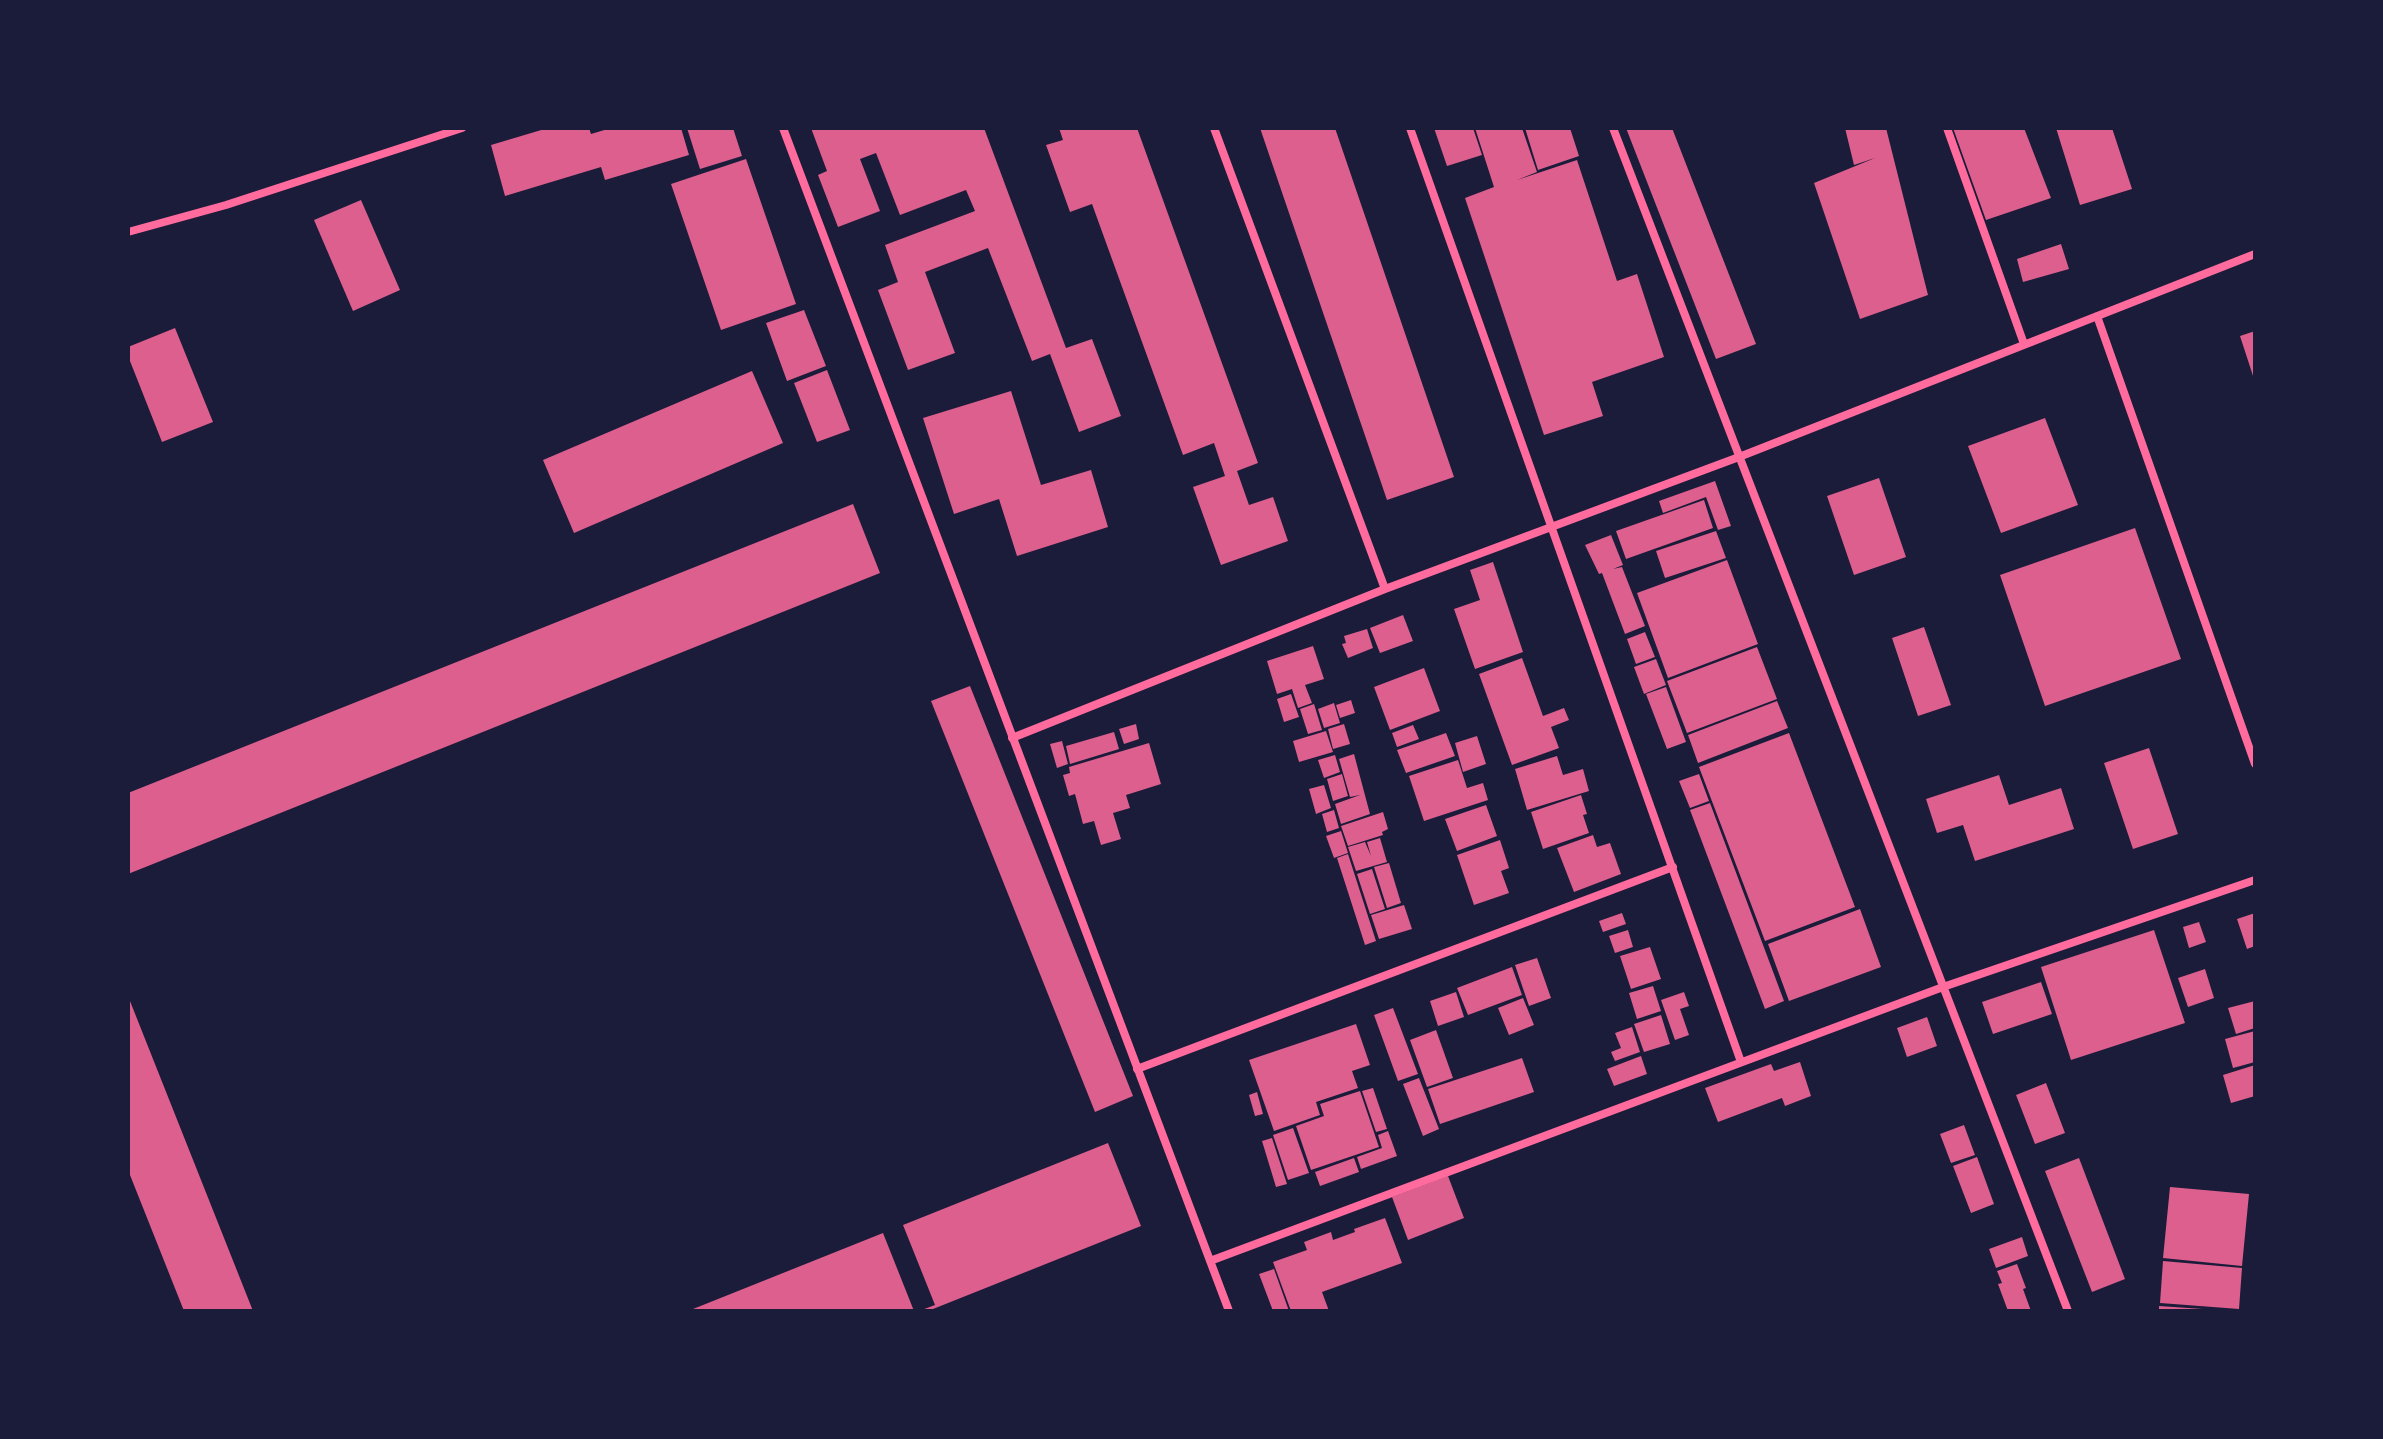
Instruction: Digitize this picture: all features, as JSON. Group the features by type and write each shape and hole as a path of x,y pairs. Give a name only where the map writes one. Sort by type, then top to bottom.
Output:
{"street":[{"path":"128,232 226,205 462,128"},
{"path":"783,128 1229,1311"},
{"path":"1214,128 1385,589"},
{"path":"1410,128 1741,1062"},
{"path":"1613,128 2068,1311"},
{"path":"1947,128 2024,344"},
{"path":"1012,738 1385,589 1739,457 2255,254"},
{"path":"2097,316 2255,764"},
{"path":"1137,1069 1673,867"},
{"path":"1210,1261 1943,987 2255,880"}],"building":[{"path":"548,128 589,128 591,134 611,128 681,128 689,155 605,180 601,167 505,196 491,145"},
{"path":"687,128 733,128 742,156 700,169"},
{"path":"811,128 984,128 1066,348 1092,339 1121,416 1079,432 1050,354 1032,361 988,248 925,272 955,353 908,370 878,290 898,282 885,245 975,211 966,190 900,215 876,153 860,159 880,211 838,227 818,175 827,171"},
{"path":"1059,128 1137,128 1258,463 1237,471 1249,505 1273,497 1288,541 1221,565 1193,487 1225,476 1214,443 1183,455 1092,204 1070,212 1046,145 1063,140"},
{"path":"1260,128 1335,128 1454,477 1387,500"},
{"path":"1434,128 1473,128 1482,155 1447,166"},
{"path":"1475,128 1522,128 1537,172 1517,180 1577,160 1617,281 1637,274 1664,357 1592,382 1603,416 1544,435 1465,198 1494,187"},
{"path":"1525,128 1570,128 1579,156 1538,170"},
{"path":"1626,128 1672,128 1756,344 1716,359"},
{"path":"1845,128 1886,128 1928,295 1860,319 1814,183 1875,158 1854,165"},
{"path":"1953,128 2024,128 2051,198 1986,220"},
{"path":"2056,128 2112,128 2132,189 2080,205"},
{"path":"746,159 796,304 721,330 671,184"},
{"path":"361,200 400,290 353,311 314,220"},
{"path":"2061,244 2069,269 2023,282 2017,259"},
{"path":"804,310 826,366 787,381 766,323"},
{"path":"175,328 213,422 162,442 128,356 128,347"},
{"path":"2255,331 2255,379 2254,379 2240,336"},
{"path":"827,370 850,430 817,442 794,383"},
{"path":"752,371 783,443 574,533 543,460"},
{"path":"1011,391 1041,485 1091,470 1108,527 1017,556 999,499 954,514 923,418"},
{"path":"2045,418 2078,505 2001,533 1968,446"},
{"path":"1879,478 1906,557 1854,575 1827,496"},
{"path":"1715,481 1731,526 1718,530 1706,497 1663,513 1659,501"},
{"path":"1704,500 1713,528 1626,559 1616,531"},
{"path":"853,504 880,573 128,874 128,793"},
{"path":"2135,528 2181,659 2045,706 2000,575"},
{"path":"1716,531 1726,558 1665,578 1656,551"},
{"path":"1611,535 1623,565 1613,569 1622,567 1645,626 1625,634 1602,573 1599,574 1585,545"},
{"path":"1727,560 1758,644 1668,678 1637,593"},
{"path":"1493,562 1523,652 1475,669 1454,609 1480,600 1470,570"},
{"path":"1403,615 1413,641 1380,653 1370,628"},
{"path":"1924,627 1951,705 1918,716 1892,638"},
{"path":"1367,629 1373,648 1348,658 1342,644 1346,643 1344,636"},
{"path":"1645,632 1655,657 1636,664 1627,639"},
{"path":"1313,646 1324,679 1305,685 1312,703 1298,708 1292,689 1277,694 1267,661"},
{"path":"1757,647 1777,699 1687,733 1667,681"},
{"path":"1522,658 1543,716 1564,708 1569,720 1551,727 1559,748 1512,765 1479,674"},
{"path":"1656,659 1666,685 1644,694 1634,667"},
{"path":"1424,668 1440,711 1390,730 1374,687"},
{"path":"970,686 1133,1096 1095,1112 931,701"},
{"path":"1666,687 1686,742 1667,749 1646,694"},
{"path":"1291,694 1299,717 1284,722 1277,699"},
{"path":"1351,700 1355,713 1340,718 1336,705"},
{"path":"1777,701 1788,728 1698,763 1688,735"},
{"path":"1334,703 1340,723 1324,728 1318,709"},
{"path":"1314,704 1322,730 1308,734 1300,709"},
{"path":"1136,724 1139,739 1124,744 1119,729"},
{"path":"1344,724 1350,744 1333,749 1328,729"},
{"path":"1413,725 1419,739 1397,747 1392,733"},
{"path":"1326,731 1333,752 1299,762 1293,741"},
{"path":"1114,732 1119,749 1070,764 1066,746"},
{"path":"1446,733 1455,756 1406,773 1397,750"},
{"path":"1789,733 1855,907 1765,941 1699,767"},
{"path":"1477,736 1486,764 1463,772 1455,743"},
{"path":"1062,741 1068,764 1057,768 1050,744"},
{"path":"1149,743 1161,784 1126,795 1130,808 1113,813 1121,839 1101,845 1094,821 1083,824 1075,794 1069,796 1063,775 1070,773 1069,767"},
{"path":"2149,748 2178,834 2133,849 2104,763"},
{"path":"1354,754 1370,814 1341,824 1335,804 1360,795 1350,797 1339,759"},
{"path":"1335,755 1340,772 1324,778 1318,760"},
{"path":"1557,756 1563,775 1583,769 1589,791 1527,810 1515,769"},
{"path":"1458,760 1467,788 1483,783 1488,800 1424,821 1409,776"},
{"path":"1342,774 1348,796 1333,801 1327,779"},
{"path":"1699,774 1709,801 1690,808 1679,781"},
{"path":"1999,775 2009,805 2061,788 2074,829 1975,861 1963,825 1937,833 1926,799"},
{"path":"1324,785 1331,808 1316,814 1309,789"},
{"path":"1581,795 1589,833 1543,849 1531,812"},
{"path":"1710,803 1784,1001 1765,1009 1690,810"},
{"path":"1486,805 1497,836 1457,851 1445,819"},
{"path":"1334,810 1339,828 1327,832 1322,814"},
{"path":"1383,812 1388,829 1382,832 1383,835 1348,846 1341,826"},
{"path":"1341,831 1348,853 1334,858 1326,836"},
{"path":"1593,835 1597,847 1610,843 1621,874 1574,892 1557,848"},
{"path":"1380,838 1387,862 1356,871 1348,847 1365,842 1371,856 1367,842"},
{"path":"1500,840 1509,868 1501,871 1509,893 1474,905 1457,855"},
{"path":"1348,854 1376,941 1365,945 1337,858"},
{"path":"1389,863 1401,903 1387,908 1374,867"},
{"path":"1372,869 1385,909 1370,914 1357,874"},
{"path":"1404,905 1412,929 1379,939 1371,915"},
{"path":"1860,909 1881,967 1789,1001 1768,944"},
{"path":"1622,913 1626,924 1603,932 1599,921"},
{"path":"2255,913 2255,946 2247,949 2237,919"},
{"path":"2199,922 2206,942 2189,948 2183,927"},
{"path":"1628,930 1633,947 1615,953 1609,936"},
{"path":"2154,930 2185,1023 2071,1060 2041,967"},
{"path":"1650,947 1661,979 1631,989 1620,956"},
{"path":"1537,958 1551,998 1529,1006 1515,965"},
{"path":"1512,967 1522,995 1468,1015 1457,988"},
{"path":"2205,969 2214,998 2188,1007 2178,978"},
{"path":"2041,982 2052,1014 1993,1034 1982,1002"},
{"path":"1653,986 1661,1011 1637,1019 1629,993"},
{"path":"1456,992 1464,1017 1438,1026 1430,1001"},
{"path":"1684,992 1689,1006 1680,1009 1689,1035 1675,1040 1661,1000"},
{"path":"128,996 253,1311 184,1311 128,1170"},
{"path":"1523,998 1534,1025 1509,1035 1498,1008"},
{"path":"2255,1001 2255,1028 2236,1034 2228,1008"},
{"path":"1393,1008 1418,1074 1398,1081 1374,1015"},
{"path":"1661,1015 1670,1044 1644,1052 1634,1024"},
{"path":"1927,1017 1937,1046 1907,1057 1897,1028"},
{"path":"1356,1024 1370,1065 1352,1071 1358,1088 1316,1102 1320,1115 1274,1131 1249,1060"},
{"path":"1632,1027 1640,1052 1615,1061 1611,1052 1621,1048 1615,1033"},
{"path":"1436,1030 1453,1078 1427,1087 1410,1040"},
{"path":"2255,1031 2255,1062 2233,1068 2225,1039"},
{"path":"1641,1056 1647,1074 1614,1086 1607,1069"},
{"path":"1522,1058 1534,1092 1440,1124 1428,1089"},
{"path":"1800,1062 1811,1096 1785,1106 1782,1098 1718,1122 1705,1088 1771,1064 1774,1071"},
{"path":"2255,1065 2255,1096 2231,1103 2223,1075"},
{"path":"1419,1078 1439,1129 1423,1136 1403,1084"},
{"path":"2046,1083 2065,1133 2035,1144 2016,1095"},
{"path":"1373,1088 1387,1129 1376,1132 1362,1091"},
{"path":"1360,1091 1379,1147 1311,1170 1296,1126 1324,1116 1320,1104"},
{"path":"1257,1092 1263,1114 1255,1116 1249,1095"},
{"path":"1964,1125 1975,1155 1951,1163 1940,1134"},
{"path":"1293,1128 1309,1173 1288,1180 1273,1135"},
{"path":"1388,1131 1397,1156 1361,1169 1357,1157 1382,1148 1378,1135"},
{"path":"1272,1138 1287,1184 1276,1187 1262,1141"},
{"path":"1108,1143 1141,1226 928,1311 919,1311 935,1305 903,1225"},
{"path":"1977,1157 1994,1204 1971,1213 1953,1166"},
{"path":"1354,1158 1359,1172 1320,1186 1315,1172"},
{"path":"2079,1158 2125,1279 2092,1292 2045,1171"},
{"path":"1448,1176 1464,1218 1408,1240 1392,1197"},
{"path":"2170,1187 2249,1194 2242,1266 2163,1258"},
{"path":"1385,1218 1402,1263 1322,1292 1329,1311 1291,1311 1273,1262 1307,1250 1304,1242 1331,1232 1333,1240"},
{"path":"883,1233 914,1311 688,1311"},
{"path":"2022,1237 2028,1256 1996,1268 1989,1249"},
{"path":"2163,1261 2242,1268 2239,1309 2160,1303"},
{"path":"2017,1264 2031,1311 2008,1311 1998,1284 2002,1283 1997,1271"},
{"path":"1274,1269 1289,1311 1273,1311 1259,1274"},
{"path":"2159,1306 2203,1309 2203,1311 2159,1311"}]}
